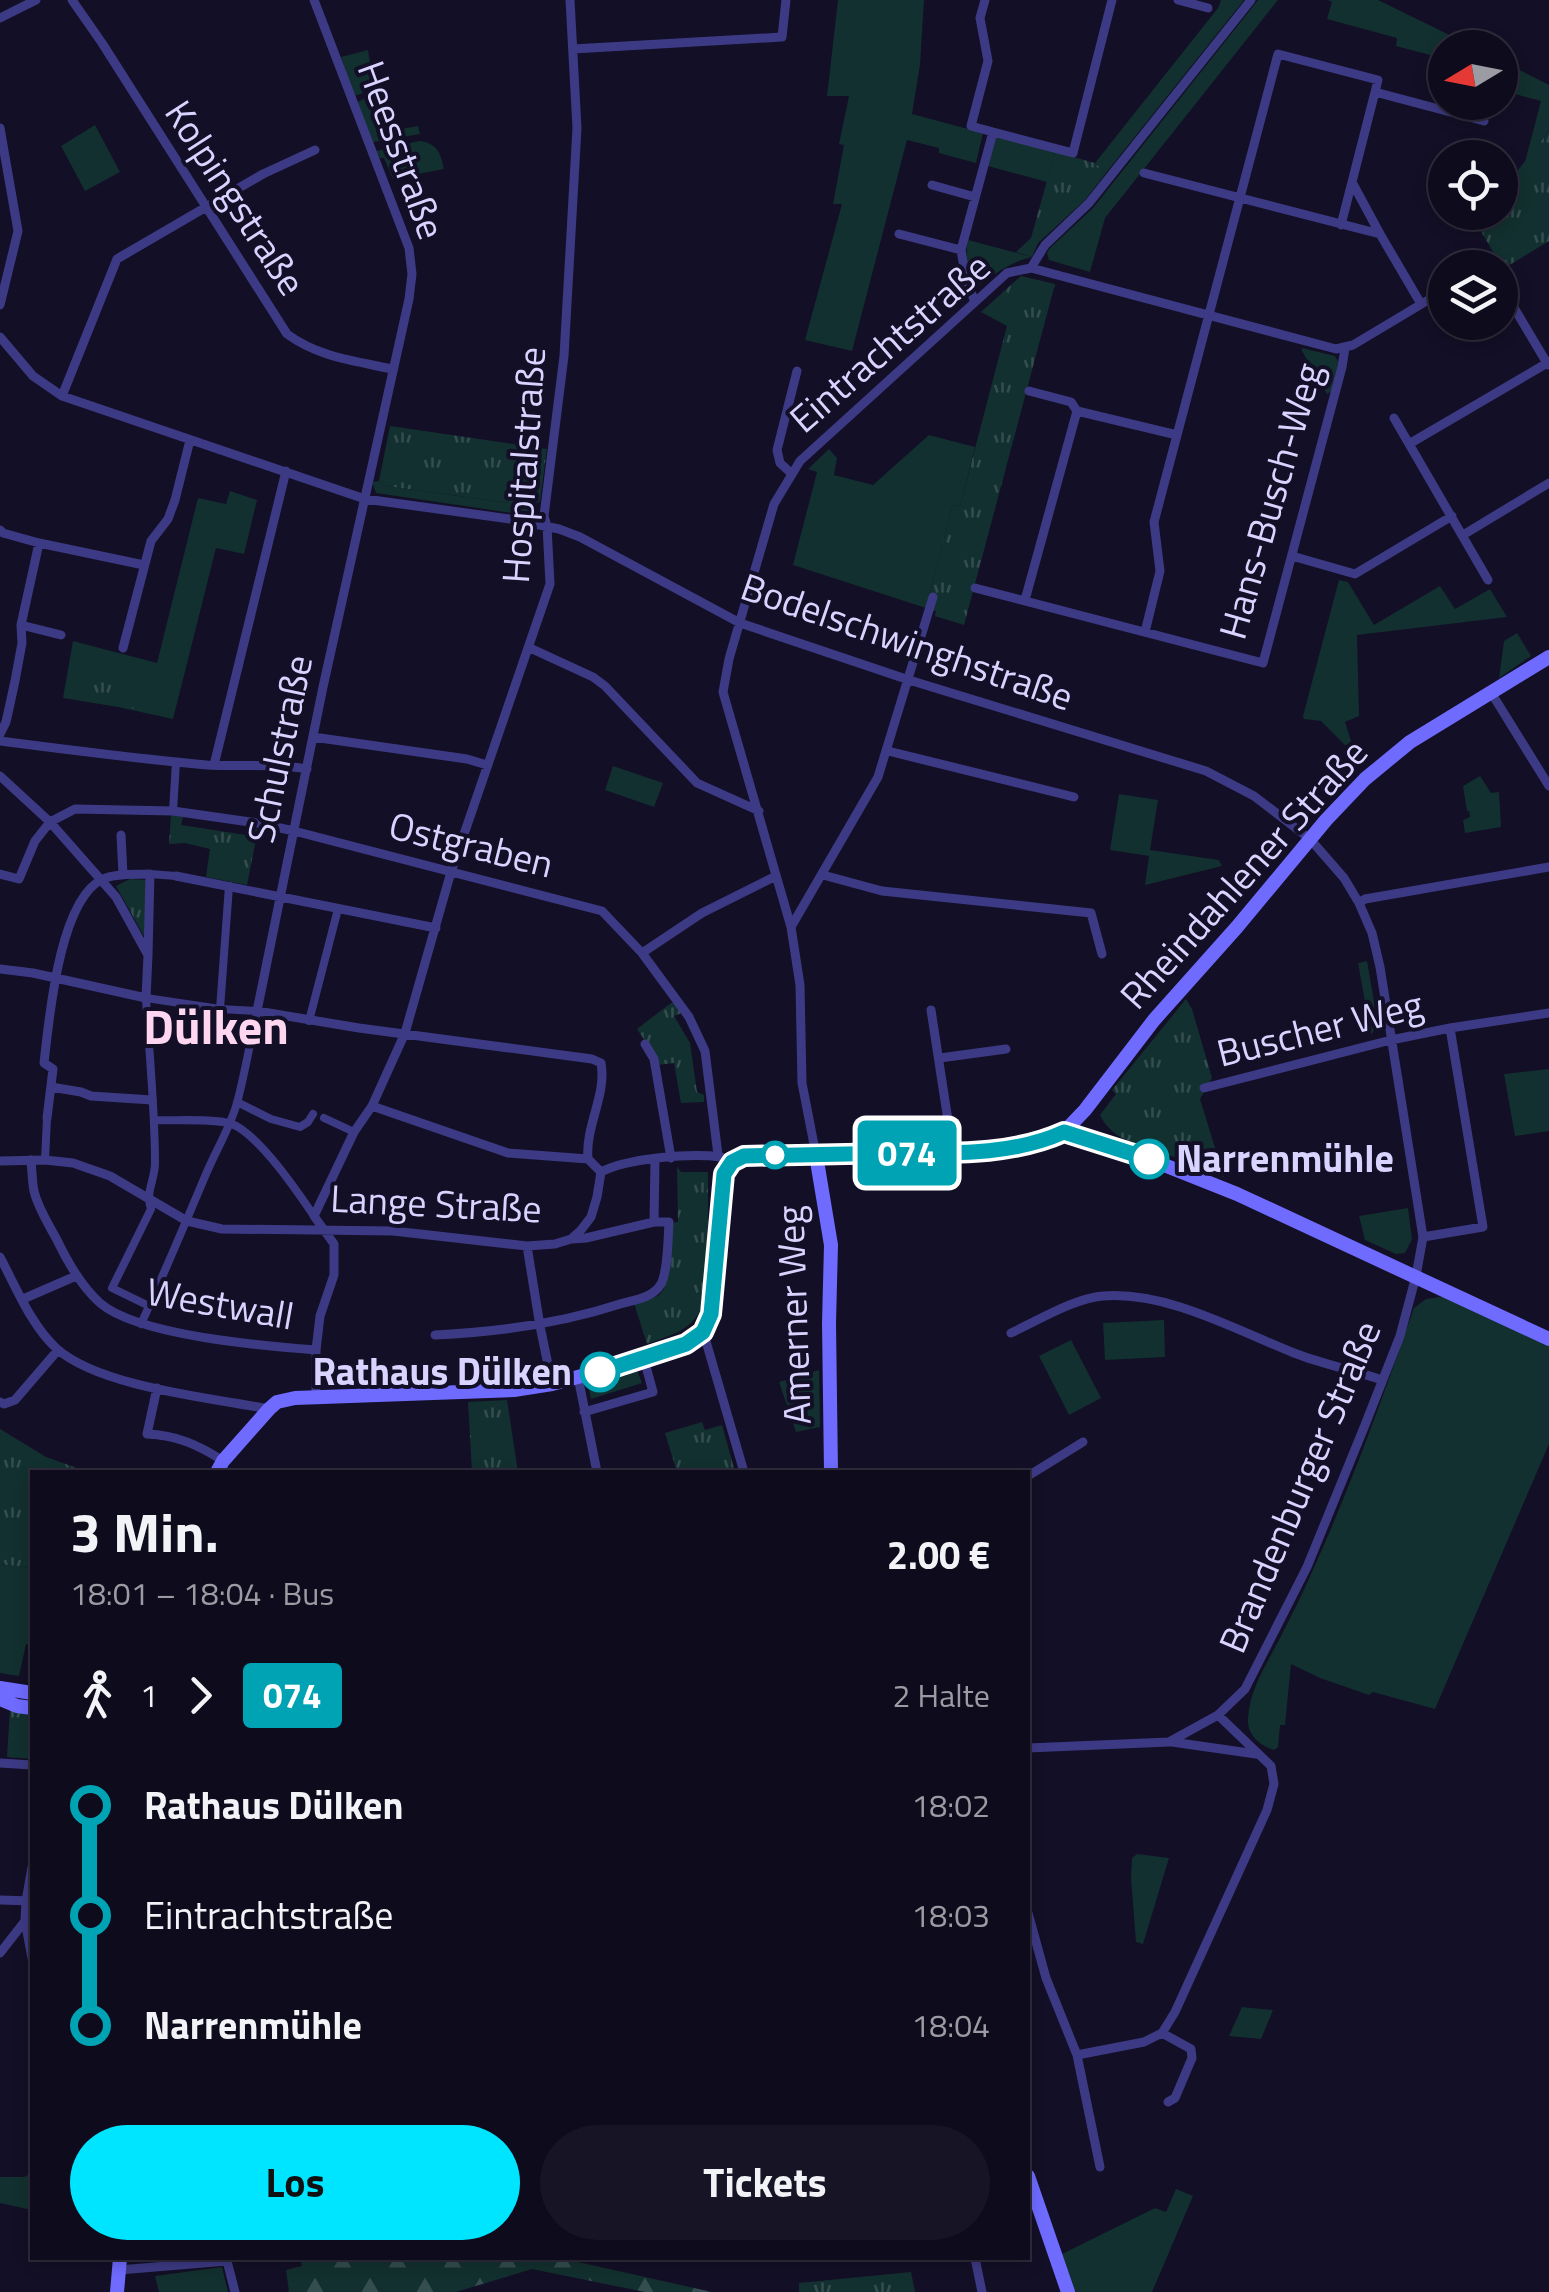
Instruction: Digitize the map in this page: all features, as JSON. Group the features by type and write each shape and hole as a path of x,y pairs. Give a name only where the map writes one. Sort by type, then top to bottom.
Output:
{"main road":[{"name":"Rheindahlener Straße","path":"1064,1132 1154,1020 1365,779 1410,742 1549,657"},
{"path":"219,1469 277,1402 295,1398 514,1390 552,1384 686,1344 703,1332 711,1314 725,1158 744,1156 953,1153 1044,1142 1064,1132 1149,1159 1237,1194 1549,1339"},
{"name":"Amerner Weg","path":"816,1155 831,1245 831,1470"},
{"path":"0,1688 30,1693"},
{"path":"0,1698 30,1708"},
{"path":"1030,2182 1068,2292"},
{"path":"117,2292 119,2264"}],"street":[{"path":"0,18 36,0"},
{"name":"Kolpingstraße","path":"72,0 287,334 304,347 328,356 392,369"},
{"name":"Heesstraße","path":"314,0 409,248 412,274 365,499"},
{"name":"Hospitalstraße","path":"314,1216 405,1033 452,872 550,584 544,516 564,356 577,128 570,0"},
{"path":"573,48 782,38 786,0"},
{"path":"985,0 980,18 988,61 971,126 1072,153 1112,0"},
{"path":"1178,0 1208,8"},
{"name":"Eintrachtstraße","path":"816,1155 802,1083 800,984 792,927 723,692 774,504 800,461 1007,273 1031,268 1045,244 1090,203 1251,0"},
{"path":"975,588 1146,632 1160,571 1154,522 1278,54 1378,80 1340,225"},
{"path":"1375,92 1484,121"},
{"path":"0,128 18,232 0,305"},
{"path":"975,302 961,250 993,132"},
{"path":"62,396 118,258 263,174 315,150"},
{"path":"1144,173 1380,234"},
{"path":"1352,183 1420,304"},
{"path":"932,184 976,196"},
{"path":"899,234 961,250"},
{"path":"1031,268 1336,349 1345,348 1428,300"},
{"path":"1408,444 1548,364 1518,314"},
{"name":"Bodelschwinghstraße","path":"2,344 33,376 62,396 365,499 510,519 580,537 740,623 909,680 1206,771 1254,796 1310,839 1344,878 1372,933 1423,1237 1416,1276"},
{"name":"Hans-Busch-Weg","path":"1146,632 1263,663 1345,348"},
{"path":"792,474 780,463 776,450 797,370"},
{"path":"1029,391 1071,402 1077,411 1176,435"},
{"path":"1025,600 1077,411"},
{"path":"1394,418 1488,580"},
{"path":"122,648 151,541 168,519 190,440"},
{"path":"214,766 286,471"},
{"path":"1462,535 1549,483"},
{"name":"Schulstraße","path":"257,1012 365,499"},
{"path":"1292,556 1355,574 1452,516"},
{"path":"0,530 39,543 144,565"},
{"path":"39,543 21,625 22,644 0,738 214,766 286,765 306,769"},
{"path":"792,927 878,777 932,597"},
{"path":"21,625 61,635"},
{"path":"530,648 605,686 697,783 759,811"},
{"path":"1492,694 1549,786"},
{"path":"313,737 487,765"},
{"path":"888,750 1074,796"},
{"path":"173,812 176,762"},
{"path":"0,776 50,822 102,879 148,955"},
{"name":"Ostgraben","path":"50,822 75,809 173,812 257,823 602,911 642,952 688,1017 706,1051 725,1158"},
{"path":"0,874 19,879 35,841 50,822"},
{"path":"121,835 122,875"},
{"path":"1359,903 1549,867"},
{"path":"149,1306 112,1288 150,1208 146,1197 155,1170 146,998 150,874"},
{"path":"45,1160 53,1069 44,1063 56,978 70,923 86,893 102,879 122,875 176,876 436,928"},
{"path":"642,952 702,913 776,876"},
{"path":"823,876 882,891 1091,913 1102,954"},
{"path":"220,1009 229,886"},
{"path":"309,1021 338,909"},
{"path":"0,969 146,998 592,1059 601,1064 604,1076 586,1143 588,1159 601,1172 622,1163 655,1159 725,1158"},
{"path":"932,1010 953,1153"},
{"path":"141,1324 230,1123 257,1012"},
{"name":"Buscher Weg","path":"1204,1088 1391,1040 1549,1013"},
{"name":"Buscher Weg","path":"1423,1237 1483,1227 1450,1028"},
{"path":"646,1044 654,1059 670,1158"},
{"path":"940,1058 1006,1049"},
{"path":"51,1088 90,1096 152,1100"},
{"path":"237,1102 300,1128 313,1114"},
{"path":"372,1106 508,1153 588,1159"},
{"path":"324,1118 354,1132"},
{"path":"154,1120 230,1123 252,1137 334,1244 334,1275 320,1316 316,1350 316,1398"},
{"path":"654,1222 655,1159"},
{"name":"Westwall","path":"31,1160 34,1192 76,1276 109,1310 141,1324 257,1346 316,1350"},
{"name":"Lange Straße","path":"0,1161 73,1163 110,1176 187,1221 222,1229 393,1231 527,1246 571,1239 591,1217 601,1172"},
{"path":"435,1335 490,1333 581,1317 652,1294 662,1282 670,1222 571,1239"},
{"path":"527,1246 552,1384"},
{"path":"0,1257 44,1334 58,1350 90,1368 157,1388 268,1409"},
{"path":"23,1298 76,1276"},
{"name":"Brandenburger Straße","path":"1170,1742 1218,1715 1245,1689 1306,1567 1400,1336 1416,1276"},
{"path":"1011,1333 1091,1298 1136,1297 1161,1302 1298,1354 1382,1380"},
{"path":"703,1332 743,1470"},
{"path":"0,1402 16,1400 58,1350"},
{"path":"584,1412 654,1392 644,1359"},
{"path":"578,1377 597,1470"},
{"path":"157,1388 147,1434 167,1434 198,1445 219,1469"},
{"path":"1030,1475 1083,1442"},
{"path":"1077,2055 1144,2042 1162,2033 1267,1810 1274,1784 1271,1766 1218,1715"},
{"name":"Brandenburger Straße","path":"1030,1748 1170,1742 1258,1754"},
{"path":"0,1763 30,1766"},
{"path":"0,1900 29,1901 25,1921 30,1947"},
{"path":"1030,1920 1046,1978 1077,2055 1100,2168"},
{"path":"0,1953 25,1921"},
{"path":"1162,2033 1191,2049 1192,2058 1176,2098 1168,2102"},
{"path":"975,2260 982,2292"},
{"path":"119,2264 227,2261 235,2292"}],"green space":[{"path":"838,0 924,0 912,114 983,133 976,163 907,140 852,351 805,340 842,204 833,204 849,96 827,96"},
{"path":"1221,0 1244,0 1106,173 1095,163"},
{"path":"1258,0 1278,0 1105,218 1090,272 1049,260 1049,249 1093,208"},
{"path":"1328,0 1378,0 1439,30 1428,30 1428,54 1396,46 1397,38 1327,19 1332,2"},
{"path":"368,50 372,75 378,77 354,96 341,57"},
{"path":"1518,69 1549,85 1549,131 1525,162 1541,101 1518,95"},
{"path":"382,94 390,131 418,126 420,134 373,142 357,102"},
{"path":"95,125 120,172 85,191 61,146"},
{"path":"1549,131 1549,241 1518,260 1518,250 1492,250 1480,230 1518,230 1518,170"},
{"path":"995,136 1055,152 1047,182 988,166"},
{"path":"92,137 106,166 100,173 86,173 77,145"},
{"path":"419,141 437,150 444,169 393,179 384,158 376,151"},
{"path":"1055,152 1095,163 1106,173 1085,200 1038,243 1032,257 1016,252 1031,238"},
{"path":"968,240 1032,257 1002,269 976,288 967,265"},
{"path":"1021,276 1055,284 964,625 935,616 936,611 926,608 953,505 960,506 1007,326 981,312"},
{"path":"1302,348 1335,356 1339,363 1332,391 1327,394"},
{"path":"390,426 547,449 540,501 532,506 386,486 379,481"},
{"path":"929,435 975,447 960,506 953,505 926,608 793,565 817,472 808,469 829,449 837,458 834,475 873,485"},
{"path":"372,482 386,486 532,506 533,516 376,493"},
{"path":"230,491 257,500 244,554 216,548 173,719 63,698 73,641 157,663 198,498 226,504"},
{"path":"1339,580 1348,582 1374,625 1440,586 1455,609 1490,589 1507,617 1357,635 1359,716 1345,722 1356,756 1321,721 1303,716"},
{"path":"1517,633 1531,656 1499,678 1504,641"},
{"path":"84,664 132,678 139,710 74,694"},
{"path":"613,766 663,783 654,807 605,790"},
{"path":"1480,776 1491,793 1499,792 1501,827 1465,833 1463,820 1470,817 1463,786"},
{"path":"1119,794 1158,800 1150,850 1219,860 1222,866 1145,885 1149,856 1110,850"},
{"path":"171,815 183,817 181,825 246,835 250,828 258,829 247,885 206,877 210,849 169,844"},
{"path":"130,879 146,880 145,938 116,886"},
{"path":"1367,961 1378,1024 1371,1035 1358,963"},
{"path":"1186,999 1212,1078 1200,1099 1224,1177 1124,1139 1100,1115 1116,1094 1112,1090"},
{"path":"671,1003 682,1013 674,1016 690,1043 697,1092 704,1095 704,1102 681,1103 674,1063 657,1065 637,1029"},
{"path":"1549,1069 1549,1131 1515,1136 1504,1074"},
{"path":"677,1167 681,1172 708,1172 703,1304 688,1326 647,1344 634,1303 658,1296 664,1289 671,1223 678,1222"},
{"path":"1408,1208 1412,1239 1405,1253 1396,1254 1365,1240 1359,1216"},
{"path":"1447,1297 1549,1345 1549,1444 1435,1709 1373,1692 1369,1695 1291,1664 1285,1725 1280,1725 1278,1747 1274,1750 1259,1742 1250,1729 1249,1707 1255,1687 1340,1507 1414,1308 1426,1299"},
{"path":"1164,1320 1165,1357 1105,1360 1103,1323"},
{"path":"1071,1340 1101,1398 1069,1415 1039,1356"},
{"path":"637,1370 642,1383 591,1399 588,1384"},
{"path":"819,1370 820,1427 796,1432 779,1382"},
{"path":"507,1400 518,1470 472,1470 468,1402"},
{"path":"702,1422 705,1430 722,1425 734,1470 676,1470 665,1433"},
{"path":"0,1429 46,1457 82,1470 30,1470 30,1568 0,1564"},
{"path":"0,1564 30,1568 30,1645 26,1644 19,1676 0,1673"},
{"path":"10,1710 30,1715 30,1759 7,1757"},
{"path":"1137,1854 1169,1858 1143,1944 1136,1942 1131,1878 1132,1858"},
{"path":"1242,2007 1273,2010 1261,2039 1229,2036"},
{"path":"30,2174 30,2210 0,2203 0,2177"},
{"path":"1176,2189 1193,2196 1152,2292 1075,2292 1062,2254 1155,2208 1166,2212"},
{"path":"300,2260 569,2260 712,2292 645,2292 532,2269 456,2292 287,2292 286,2270 302,2266"},
{"path":"222,2267 228,2292 159,2292 155,2276"},
{"path":"911,2272 915,2292 799,2292 799,2283"}],"bus line":[{"name":"074","path":"600,1372 686,1344 703,1332 711,1314 724,1174 732,1162 744,1156 953,1153 1044,1142 1064,1132 1149,1159"}],"place":[{"name":"Narrenmühle","path":"1149,1159"},
{"name":"Rathaus Dülken","path":"600,1372"}],"district":[{"name":"Dülken","path":"216,1027"}]}
